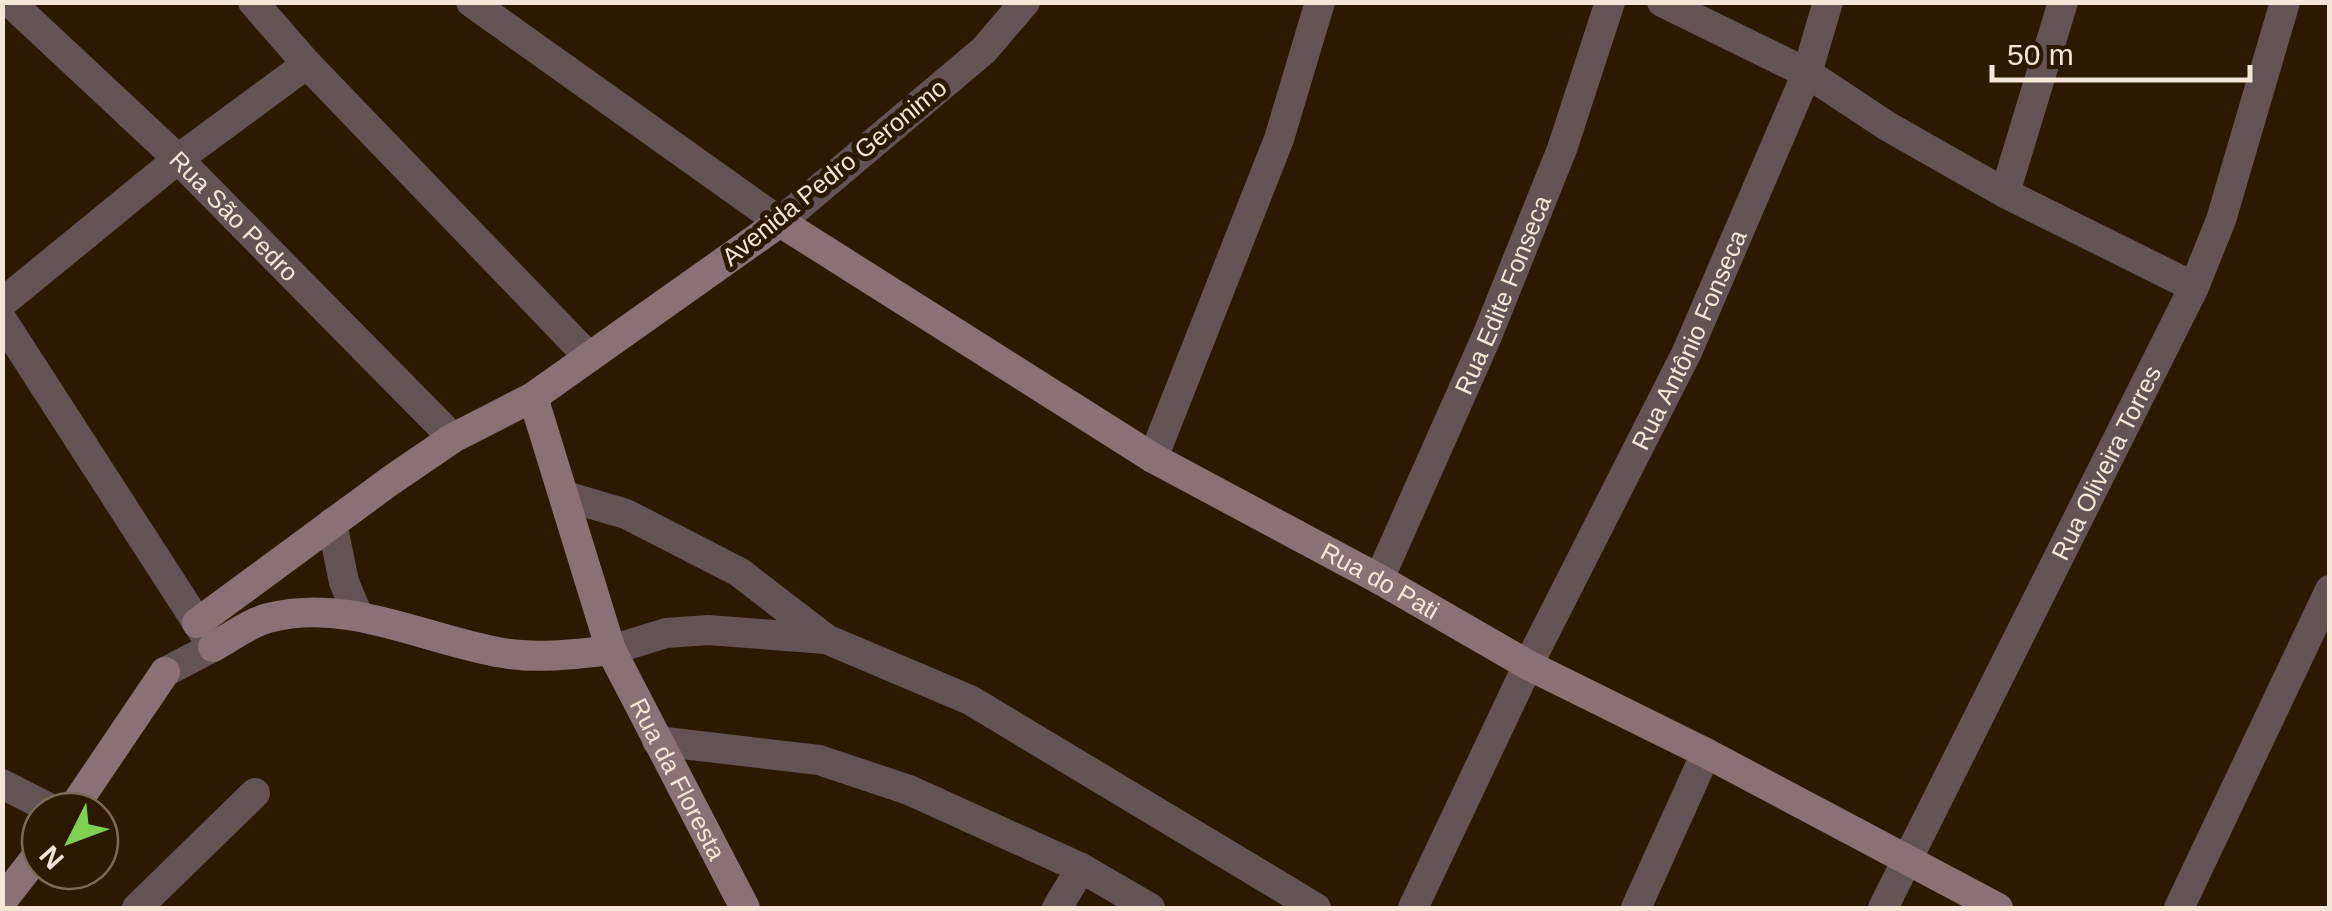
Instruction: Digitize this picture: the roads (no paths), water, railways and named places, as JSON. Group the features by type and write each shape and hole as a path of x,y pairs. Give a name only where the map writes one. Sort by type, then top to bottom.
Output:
{"street":[{"name":"Rua São Pedro","path":"10,2 178,159 453,438"},
{"path":"253,2 306,64 590,356"},
{"path":"471,2 780,222"},
{"name":"Avenida Pedro Geronimo","path":"205,635 332,523 453,438 533,397 780,222 984,50 1025,2"},
{"path":"1153,458 1279,139 1320,2"},
{"name":"Rua Edite Fonseca","path":"1379,579 1487,336 1562,150 1610,2"},
{"path":"1662,2 1807,73 1887,126 2005,193 2194,287"},
{"name":"Rua Antônio Fonseca","path":"1412,908 1528,664 1686,352 1807,73 1828,2"},
{"path":"2005,193 2063,2"},
{"name":"Rua Oliveira Torres","path":"1883,908 2194,287 2221,220 2286,2"},
{"path":"2,303 178,159 306,64"},
{"name":"Rua do Pati","path":"780,222 1153,458 1528,664 1706,753 1998,908"},
{"path":"2,320 205,635"},
{"name":"Rua da Floresta","path":"533,397 611,650 745,908"},
{"path":"565,496 626,514 739,572 826,639 970,700 1316,908"},
{"path":"332,523 344,582 358,614"},
{"path":"2179,908 2330,590"},
{"path":"85,791 165,672 205,635 265,619 308,612 358,614 505,653 557,656 611,650 666,633 708,630 826,639"},
{"path":"657,741 819,760 909,790 1081,868 1150,908"},
{"path":"1636,908 1706,753"},
{"path":"137,908 255,793"},
{"path":"1057,908 1081,868"},
{"path":"2,901 20,878"}]}
